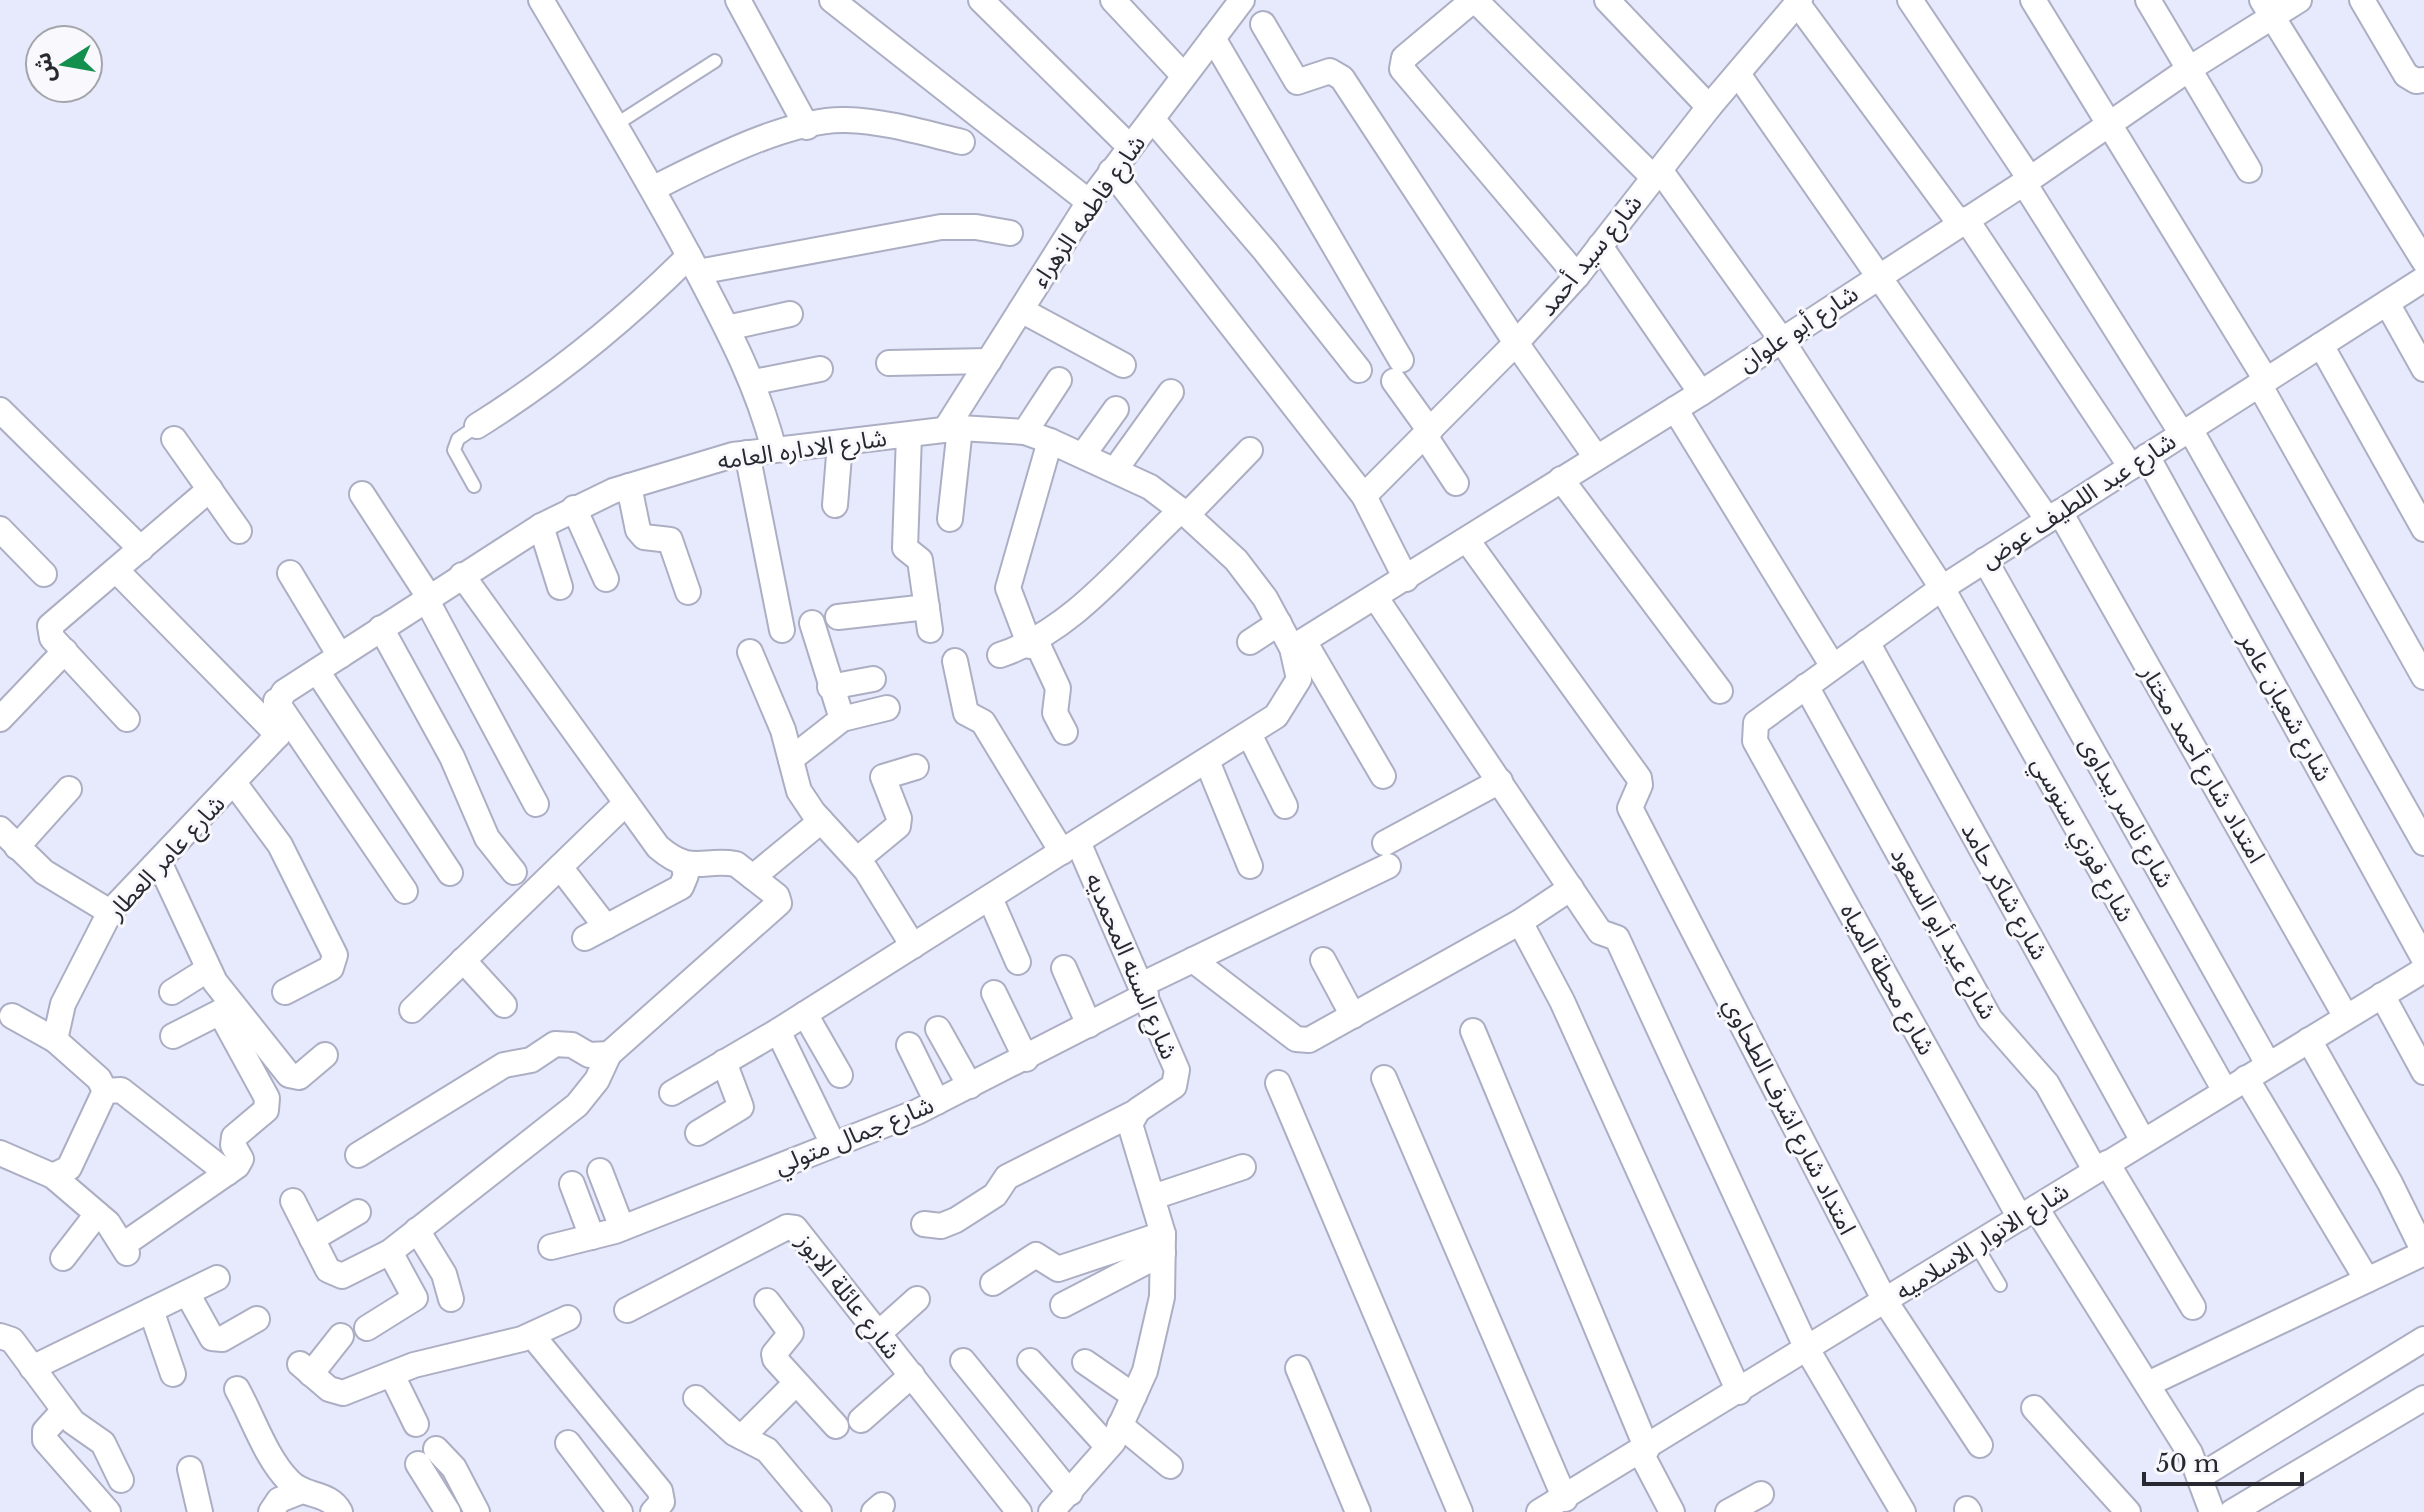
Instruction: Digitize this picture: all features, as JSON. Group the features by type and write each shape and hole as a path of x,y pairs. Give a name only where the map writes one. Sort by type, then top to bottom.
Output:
{"street":[{"path":"541,0 654,188 727,328 754,382 774,450"},
{"path":"738,0 807,127"},
{"path":"832,0 1089,202"},
{"path":"981,0 1130,147"},
{"path":"1113,0 1184,76"},
{"path":"1474,0 1404,58 1402,69 1577,276"},
{"name":"شارع فوزي سنوسي","path":"1474,0 1657,174 1781,339 1942,588 2225,1091"},
{"path":"1607,0 1709,107"},
{"path":"1910,0 2186,431 2424,843"},
{"path":"2033,0 2262,382 2424,677"},
{"path":"2148,0 2249,170"},
{"name":"شارع أبو علوان","path":"1298,645 1701,393 2027,181 2189,69 2267,8 2299,0"},
{"path":"2362,0 2406,75 2416,81 2424,80"},
{"name":"شارع سيد أحمد","path":"1364,496 1516,343 1577,276 1791,4"},
{"name":"شارع شعبان عامر","path":"1791,4 1963,222 2139,461 2424,959"},
{"name":"شارع فاطمه الزهراء","path":"953,429 989,361 1089,202 1213,38 1230,5"},
{"path":"2267,8 2424,261"},
{"path":"1263,24 1297,82 1330,71 1342,78 1516,343 1596,457"},
{"path":"1213,38 1398,371 1427,434 1456,483"},
{"name":"امتداد شارع أحمد مختار","path":"1738,74 1878,276 2054,516 2346,1017"},
{"path":"1152,119 1265,251 1359,370"},
{"path":"654,188 726,151 807,127 843,120 887,124 962,142"},
{"path":"1111,171 1364,496 1406,579"},
{"path":"477,426 568,365 693,264 941,227 976,227 1010,233"},
{"path":"1600,246 1701,393"},
{"name":"شارع عبد اللطيف عوض","path":"1755,741 1756,723 1942,588 2424,279"},
{"path":"2387,303 2424,369"},
{"path":"1021,310 1123,365"},
{"path":"727,328 790,314"},
{"path":"2321,345 2424,529"},
{"path":"889,363 989,361"},
{"path":"754,382 820,369"},
{"path":"1025,432 1059,380"},
{"path":"1115,470 1171,392"},
{"path":"1083,455 1116,409"},
{"path":"1675,409 1832,665"},
{"path":"0,410 141,549"},
{"path":"950,519 953,429"},
{"name":"شارع الاداره العامه","path":"276,701 462,575 574,508 629,486 747,453 953,429 1025,432 1150,487 1184,512 1236,560 1298,645"},
{"path":"838,617 928,618 920,560 905,548 909,435"},
{"path":"174,439 239,531"},
{"path":"1050,441 1008,588 1058,688 1055,713 1065,732"},
{"path":"835,505 840,443"},
{"path":"1000,655 1033,643 1066,619 1250,450"},
{"path":"747,453 782,630"},
{"path":"1561,479 1720,691"},
{"path":"629,486 638,530 644,537 670,540 688,592"},
{"path":"127,719 50,635 50,626 210,489"},
{"path":"362,494 427,598 536,804"},
{"path":"574,508 606,579"},
{"path":"541,526 560,587"},
{"path":"0,529 44,574"},
{"name":"امتداد شارع اشرف الطحاوي","path":"1467,540 1639,778 1640,785 1630,808 1885,1301 1980,1445"},
{"name":"شارع ناصر بيداوى","path":"1985,560 2268,1064"},
{"path":"116,570 278,735"},
{"path":"290,573 340,656"},
{"path":"293,1201 328,1270 337,1277 390,1252 577,1105 597,1080 609,1054 776,909 779,903 777,896 730,863 701,867 683,863 658,847 462,575"},
{"path":"1376,598 1600,932 1617,938 1807,1349 1903,1512"},
{"path":"812,623 842,719"},
{"path":"1250,642 1279,623"},
{"path":"381,628 452,757 479,824 514,872"},
{"name":"شارع شاكر حامد","path":"1867,642 2143,1141"},
{"path":"672,1093 778,1031 1276,716 1292,696 1299,679 1298,645"},
{"path":"1298,645 1383,776"},
{"path":"0,719 65,651"},
{"path":"750,652 783,730 799,791 821,821 858,859 913,946"},
{"name":"شارع السنه المحمديه","path":"955,661 966,713 983,722 1070,847 1144,990 1176,1063 1174,1086 1134,1113"},
{"path":"317,671 450,873"},
{"path":"830,687 873,679"},
{"name":"شارع عيد أبو السعود","path":"1806,686 1990,1019 2047,1084 2193,1307"},
{"path":"276,701 278,735"},
{"path":"276,701 405,891"},
{"path":"791,759 842,719 887,708"},
{"path":"1249,734 1285,806"},
{"name":"شارع عامر العطار","path":"55,1040 63,1004 110,912 235,784 278,735"},
{"name":"شارع محطة المياه","path":"1755,741 2028,1213 2148,1384 2190,1453 2212,1512"},
{"path":"1207,761 1250,866"},
{"path":"858,859 898,826 899,818 883,777 886,773 916,767"},
{"name":"شارع جمال متولي","path":"551,1247 622,1228 937,1102 1026,1059 1089,1025 1193,960 1386,855 1500,781"},
{"path":"235,784 280,845 335,955 331,968 285,992"},
{"path":"17,847 69,789"},
{"path":"412,1010 626,803"},
{"path":"753,877 821,821"},
{"path":"0,829 44,872 110,912"},
{"path":"0,1153 53,1176 97,1214 125,1249 232,1170 241,1159 233,1145 234,1137 264,1113 268,1102 159,862"},
{"path":"560,867 595,932 681,887 686,875 683,863"},
{"path":"1193,960 1296,1039 1309,1040 1520,922 1571,888"},
{"path":"990,898 1018,962"},
{"path":"1520,922 1556,986 1739,1392"},
{"path":"463,960 504,1005"},
{"path":"1323,960 1353,1016"},
{"path":"1064,968 1089,1025"},
{"path":"172,992 207,970"},
{"name":"شارع الانوار الاسلاميه","path":"1539,1512 1644,1451 2424,970"},
{"path":"994,993 1026,1059"},
{"path":"2382,995 2424,1072"},
{"path":"173,1036 226,1009"},
{"path":"226,1009 293,1078 299,1077 325,1055"},
{"path":"805,1014 840,1075"},
{"path":"12,1016 55,1040 99,1079 105,1091"},
{"path":"938,1029 970,1086"},
{"path":"778,1031 833,1144"},
{"path":"1473,1031 1644,1451 1672,1512"},
{"path":"2148,1384 2424,1252 2390,1183 2309,1040"},
{"path":"358,1155 509,1063 531,1060 555,1044 572,1045 589,1055 609,1054"},
{"path":"909,1045 937,1102"},
{"path":"698,1133 741,1107 724,1062"},
{"path":"1384,1078 1565,1499"},
{"path":"2246,1078 2367,1280"},
{"path":"1278,1083 1460,1512"},
{"path":"105,1091 121,1090 232,1170"},
{"path":"53,1176 69,1168 105,1091"},
{"path":"1051,1512 1108,1447 1120,1425 1145,1371 1162,1297 1163,1244 1153,1197 1130,1129 1134,1113"},
{"path":"924,1224 952,1223 995,1195 1007,1177 1134,1113"},
{"path":"1153,1197 1243,1167"},
{"path":"600,1171 622,1228"},
{"path":"572,1184 592,1237"},
{"path":"312,1239 358,1212"},
{"path":"63,1258 97,1214"},
{"name":"شارع عائلة الابوز","path":"627,1310 793,1227 912,1375 1015,1511"},
{"path":"417,1230 444,1274 451,1299"},
{"path":"993,1283 1036,1255 1058,1269 1163,1244"},
{"path":"1063,1305 1163,1244"},
{"path":"367,1328 415,1298 390,1252"},
{"path":"32,1368 217,1278"},
{"path":"187,1293 212,1338 222,1339 257,1319"},
{"path":"879,1333 917,1299"},
{"path":"767,1301 791,1333 774,1354 775,1359 836,1426"},
{"path":"151,1310 173,1374"},
{"path":"341,1336 306,1369 329,1389 343,1393 451,1355 498,1346 532,1335 568,1318"},
{"path":"532,1335 660,1491 662,1502 653,1512"},
{"path":"0,1336 12,1340 73,1422 103,1443 121,1480"},
{"path":"2199,1477 2424,1339"},
{"path":"963,1361 1070,1493"},
{"path":"1030,1361 1108,1447"},
{"path":"1085,1362 1134,1396"},
{"path":"1298,1368 1358,1512"},
{"path":"392,1375 416,1424"},
{"path":"861,1420 912,1375"},
{"path":"742,1437 796,1383"},
{"path":"237,1389 287,1479 302,1491 327,1498 340,1512"},
{"path":"696,1398 723,1424 767,1450 819,1512"},
{"path":"2232,1512 2424,1398"},
{"path":"2034,1408 2128,1512"},
{"path":"64,1410 45,1431 45,1440 108,1512"},
{"path":"1120,1425 1170,1466"},
{"path":"568,1443 620,1512"},
{"path":"448,1512 427,1456 454,1468 477,1512"},
{"path":"190,1469 200,1512"},
{"path":"271,1512 279,1500 302,1491"},
{"path":"1728,1512 1761,1494"}],"lane":[{"path":"615,125 715,61"},
{"path":"474,486 454,450 458,439 477,426"},
{"path":"1976,1245 2000,1285"}]}
